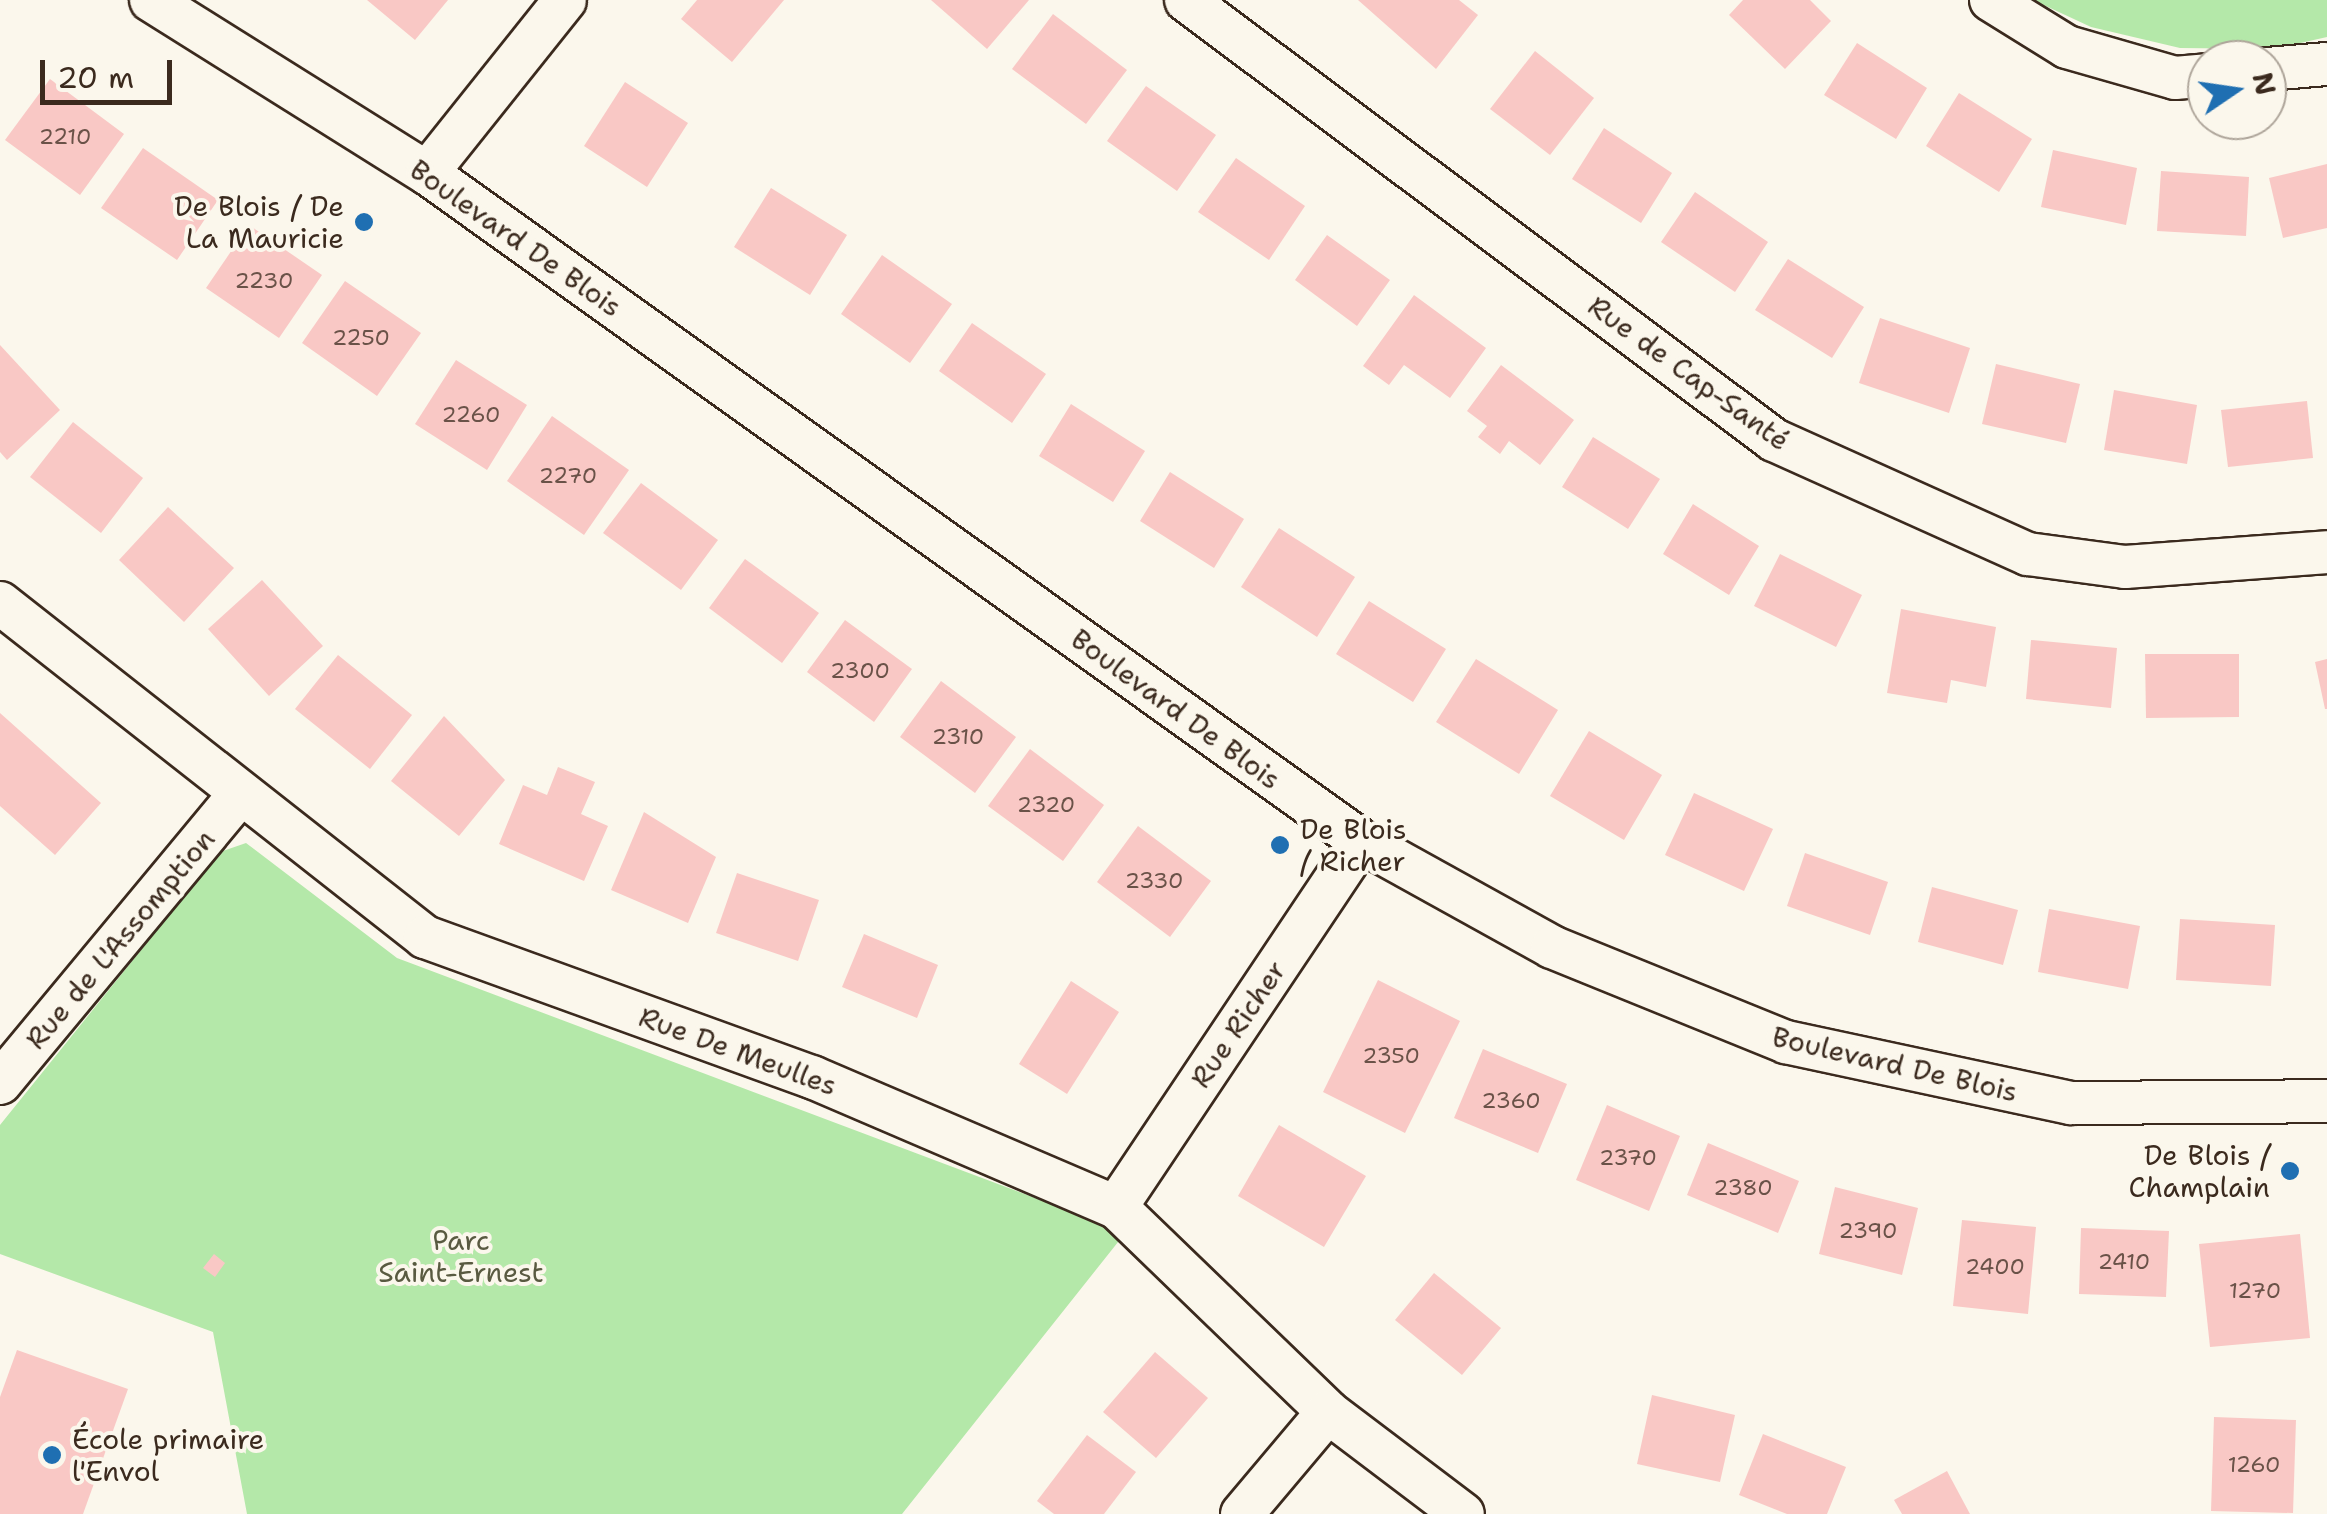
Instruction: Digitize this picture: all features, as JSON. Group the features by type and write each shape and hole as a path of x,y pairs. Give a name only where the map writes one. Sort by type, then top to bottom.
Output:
{"street":[{"name":"Boulevard De Blois","path":"151,0 427,174 1361,841 1569,955 1786,1042 2072,1103 2327,1101"},
{"path":"427,174 566,0"},
{"path":"1991,0 2068,47 2175,78 2187,77"},
{"name":"Rue de Cap-Santé","path":"1209,7 1774,440 2028,554 2125,567 2327,552"},
{"path":"2287,68 2327,64"},
{"name":"Rue De Meulles","path":"0,603 424,937 812,1077 1116,1207 1328,1412 1463,1514"},
{"name":"Rue de L'Assomption","path":"0,1083 239,795"},
{"name":"Rue Richer","path":"1116,1207 1361,841"},
{"path":"1242,1514 1328,1412"}],"green space":[{"path":"2033,0 2327,0 2327,37 2287,46 2287,40 2187,40 2187,48 2180,48 2091,27"},
{"name":"Parc Saint-Ernest","path":"246,843 397,958 1126,1232 902,1514 247,1514 213,1332 0,1254 0,1125 220,852"}],"building":[{"path":"367,0 448,0 415,40"},
{"path":"697,0 784,0 732,62 681,19"},
{"path":"931,0 1029,0 987,49"},
{"path":"1358,0 1459,0 1478,15 1436,69"},
{"path":"1743,0 1810,0 1831,21 1785,69 1729,15"},
{"path":"1053,14 1127,70 1086,124 1012,69"},
{"path":"1857,43 1927,88 1896,139 1824,95"},
{"path":"1535,51 1594,98 1550,155 1490,109"},
{"path":"50,79 124,134 80,195 5,140"},
{"path":"625,82 688,123 647,187 584,146"},
{"path":"1146,86 1216,135 1177,191 1107,141"},
{"path":"1959,93 2032,139 1999,192 1926,146"},
{"path":"1604,128 1672,173 1641,223 1572,179"},
{"path":"143,148 218,200 177,260 101,208"},
{"path":"2053,150 2137,168 2126,225 2041,207"},
{"path":"1236,158 1305,206 1269,260 1198,212"},
{"path":"2327,164 2327,228 2283,238 2269,178"},
{"path":"2161,171 2249,177 2246,236 2157,231"},
{"path":"771,188 847,235 810,295 734,247"},
{"path":"1695,192 1768,242 1735,292 1661,242"},
{"path":"249,225 322,275 279,338 206,288"},
{"path":"1327,235 1390,280 1357,326 1295,280"},
{"path":"882,255 952,304 910,363 841,314"},
{"path":"1788,259 1864,307 1832,358 1755,310"},
{"path":"345,281 421,333 377,396 302,343"},
{"path":"1414,295 1486,348 1450,398 1404,365 1389,385 1363,366"},
{"path":"1880,318 1970,348 1949,413 1859,383"},
{"path":"972,323 1046,374 1012,423 939,371"},
{"path":"0,345 60,410 7,460 0,452"},
{"path":"456,360 527,405 487,470 415,424"},
{"path":"1996,364 2080,384 2066,443 1982,424"},
{"path":"1501,365 1574,420 1540,465 1509,441 1500,454 1478,437 1487,426 1467,411"},
{"path":"2114,390 2197,405 2187,464 2104,450"},
{"path":"2307,401 2313,458 2228,467 2221,410"},
{"path":"1071,404 1145,451 1113,502 1039,456"},
{"path":"552,416 629,470 584,535 507,481"},
{"path":"73,422 143,478 101,533 30,477"},
{"path":"1593,437 1660,479 1628,529 1562,487"},
{"path":"1170,472 1244,519 1214,568 1140,521"},
{"path":"641,483 718,540 681,590 603,533"},
{"path":"1693,504 1759,546 1729,595 1663,554"},
{"path":"168,507 234,568 184,622 119,560"},
{"path":"1279,528 1355,577 1317,637 1241,587"},
{"path":"1780,554 1862,595 1836,647 1754,606"},
{"path":"745,559 819,613 782,663 709,608"},
{"path":"262,580 323,646 269,696 208,629"},
{"path":"1369,601 1446,649 1413,702 1336,654"},
{"path":"1901,609 1996,627 1986,687 1951,680 1947,703 1887,693"},
{"path":"845,620 912,669 874,722 807,672"},
{"path":"2031,640 2117,648 2111,708 2026,699"},
{"path":"2145,654 2239,654 2239,717 2146,718"},
{"path":"338,655 412,715 370,769 295,709"},
{"path":"1476,659 1558,710 1519,774 1436,722"},
{"path":"2327,659 2327,709 2325,709 2315,662"},
{"path":"941,681 1016,737 975,793 900,737"},
{"path":"0,713 101,803 55,855 0,806"},
{"path":"444,716 505,780 459,836 391,781"},
{"path":"1589,731 1662,775 1624,840 1550,796"},
{"path":"1030,749 1104,805 1063,861 988,806"},
{"path":"558,767 595,782 581,814 608,826 584,881 499,844 523,785 547,795"},
{"path":"1694,793 1773,829 1744,891 1665,855"},
{"path":"644,812 716,857 688,923 611,890"},
{"path":"1138,826 1211,881 1170,937 1097,882"},
{"path":"1805,853 1888,882 1870,935 1787,906"},
{"path":"737,873 819,900 798,961 716,933"},
{"path":"1932,887 2018,910 2003,965 1918,942"},
{"path":"2049,909 2140,926 2128,989 2038,972"},
{"path":"2180,919 2275,925 2271,986 2176,980"},
{"path":"864,934 938,965 917,1018 842,987"},
{"path":"1378,980 1460,1021 1405,1133 1323,1092"},
{"path":"1071,981 1119,1012 1067,1094 1019,1064"},
{"path":"1483,1049 1567,1084 1538,1153 1454,1118"},
{"path":"1607,1105 1680,1136 1649,1211 1576,1180"},
{"path":"1279,1125 1366,1176 1324,1247 1238,1196"},
{"path":"1708,1143 1799,1181 1778,1233 1687,1195"},
{"path":"1835,1187 1918,1208 1902,1275 1819,1254"},
{"path":"1962,1220 2036,1227 2028,1314 1953,1306"},
{"path":"2081,1228 2169,1231 2166,1297 2079,1294"},
{"path":"2300,1234 2310,1338 2210,1347 2199,1244"},
{"path":"214,1254 225,1263 215,1277 203,1268"},
{"path":"1434,1273 1501,1328 1462,1375 1395,1320"},
{"name":"École primaire l'Envol","path":"17,1350 128,1389 83,1514 0,1514 0,1397"},
{"path":"1155,1352 1208,1398 1156,1458 1103,1412"},
{"path":"1652,1395 1735,1415 1720,1482 1637,1464"},
{"path":"2214,1417 2296,1420 2293,1513 2211,1511"},
{"path":"1763,1434 1846,1467 1827,1514 1787,1514 1739,1495"},
{"path":"1087,1435 1136,1472 1104,1514 1054,1514 1037,1501"},
{"path":"1947,1471 1970,1514 1902,1514 1894,1500"}],"place":[{"name":"De Blois / De La Mauricie","path":"364,222"},
{"name":"De Blois / Richer","path":"1280,845"},
{"name":"De Blois / Champlain","path":"2290,1171"},
{"name":"École primaire l'Envol","path":"52,1455"}]}
